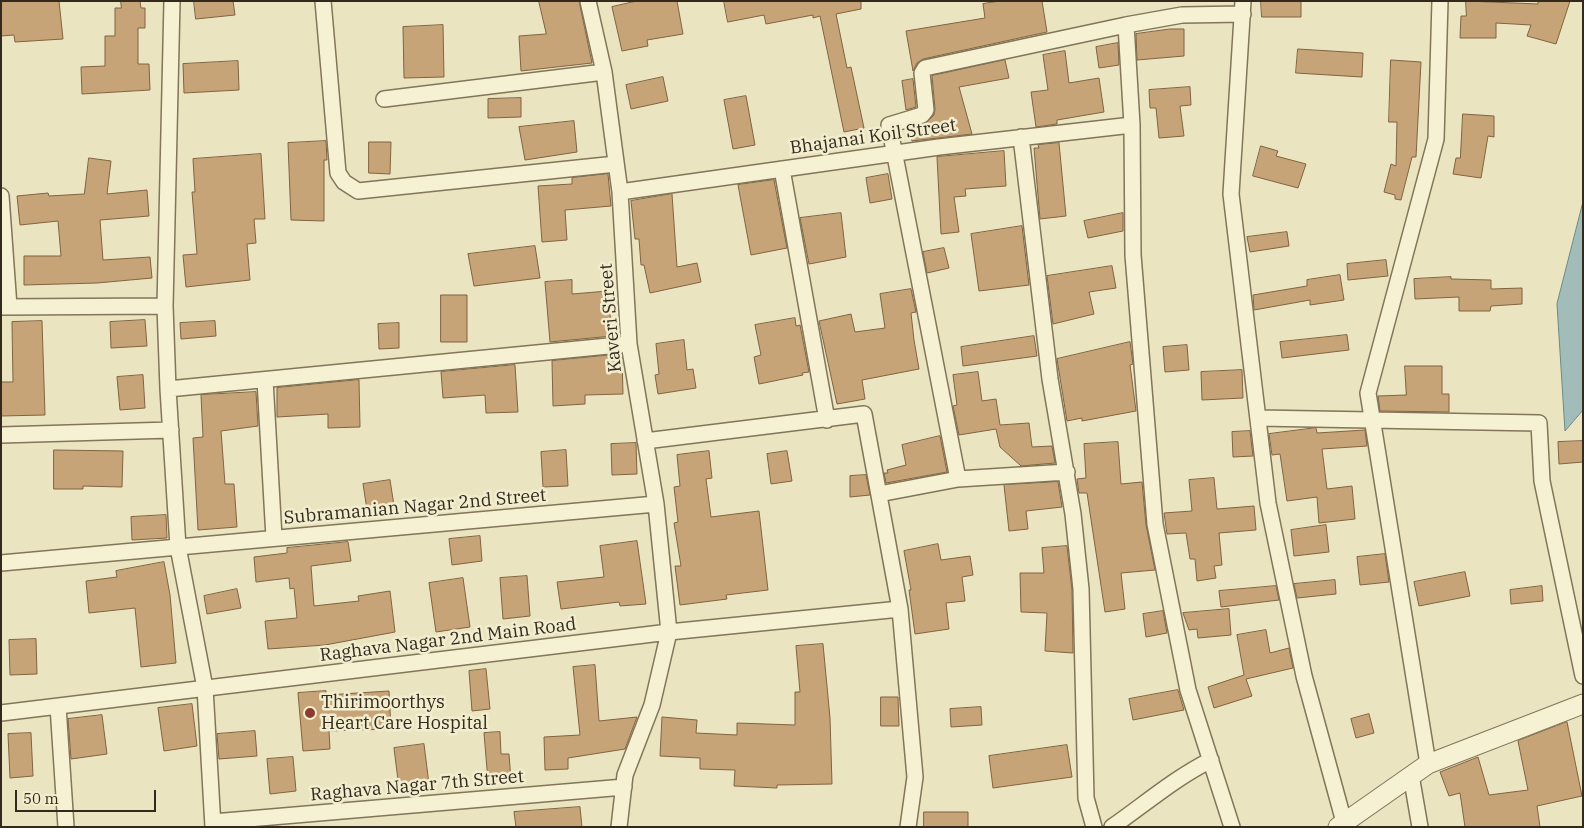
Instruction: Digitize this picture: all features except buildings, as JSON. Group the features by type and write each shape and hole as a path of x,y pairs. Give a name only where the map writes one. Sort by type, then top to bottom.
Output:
{"street":[{"path":"172,1 165,306 168,389 178,547 205,688 213,824"},
{"path":"323,1 338,173 344,182 358,191 616,164"},
{"path":"1428,764 1368,393 1436,139 1440,1"},
{"name":"Kaveri Street","path":"594,2 620,192 629,344 656,504 669,632 652,705 625,775 619,827"},
{"path":"958,479 893,154 889,125 922,115 926,110 922,73 925,68 1126,25 1243,8 1231,194 1268,503 1304,676 1341,825 1428,764 1583,704"},
{"path":"1126,25 1132,125 1133,255 1155,524 1188,690 1232,827"},
{"path":"384,99 604,72"},
{"name":"Bhajanai Koil Street","path":"620,192 1020,137 1132,125"},
{"path":"1020,137 1050,379 1067,472 1080,590 1086,798 1094,827"},
{"path":"782,169 827,420"},
{"path":"1,196 5,307 165,306"},
{"path":"168,389 629,344"},
{"path":"266,380 274,538"},
{"path":"645,441 864,414 900,609 915,777 908,827"},
{"path":"1258,418 1372,422 1539,423 1542,481 1583,676"},
{"path":"1,435 171,430"},
{"path":"879,494 958,479 1067,472"},
{"name":"Subramanian Nagar 2nd Street","path":"1,563 656,504"},
{"name":"Raghava Nagar 2nd Main Road","path":"1,713 669,632 900,609"},
{"path":"58,706 66,827"},
{"path":"1112,827 1176,779 1211,760"},
{"path":"1411,775 1420,827"},
{"name":"Raghava Nagar 7th Street","path":"213,824 624,787"}],"water":[{"path":"1583,202 1583,410 1565,431 1557,304"}],"place":[{"name":"Thirimoorthys Heart Care Hospital","path":"310,713"}]}
